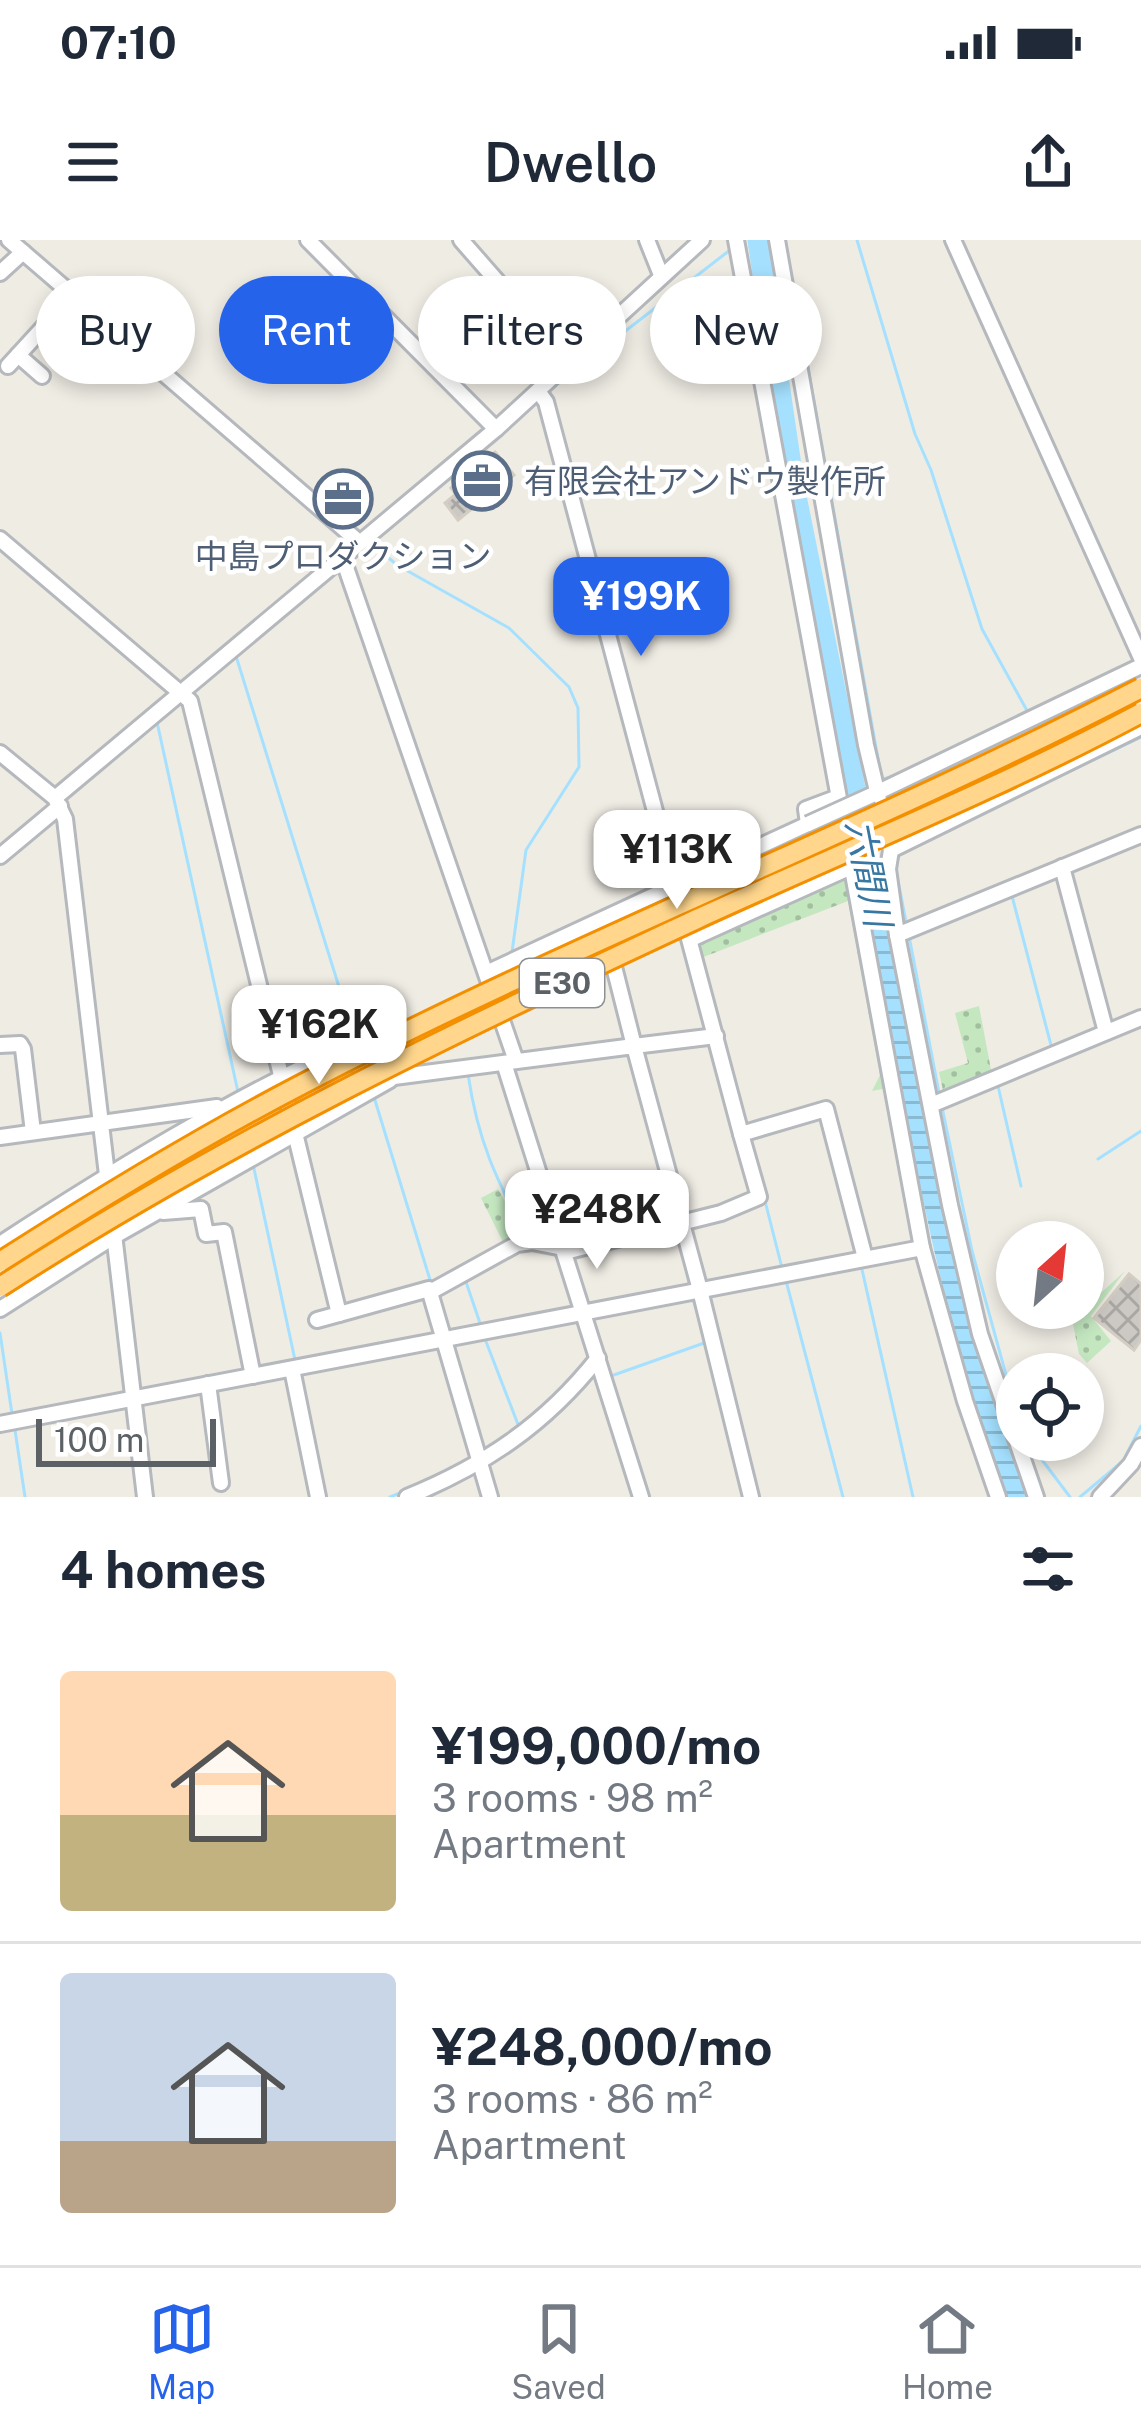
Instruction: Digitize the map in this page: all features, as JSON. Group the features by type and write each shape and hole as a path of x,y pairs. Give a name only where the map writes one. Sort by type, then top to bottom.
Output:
{"highway":[{"name":"E30","path":"0,1262 158,1164 296,1087 1141,688"},
{"name":"E30","path":"0,1287 184,1173 408,1057 1141,713"}],"street":[{"path":"9,240 51,276"},
{"path":"308,240 496,429"},
{"path":"461,240 493,276"},
{"path":"647,240 661,275"},
{"path":"626,308 702,240"},
{"path":"736,240 922,1248 964,1401 998,1497"},
{"path":"777,240 866,746 891,850 887,868 904,933 980,1334 1036,1497"},
{"path":"487,973 876,793 1141,662 953,240"},
{"path":"0,273 23,252"},
{"path":"36,335 13,360 36,373"},
{"path":"176,384 359,542"},
{"path":"0,856 58,799 550,384"},
{"path":"316,1320 432,1290 530,1242 567,1251 683,1228 759,1197 541,394"},
{"path":"0,539 185,695 338,1314"},
{"path":"345,560 487,973 509,1062 641,1497"},
{"path":"891,850 1141,727"},
{"path":"0,753 58,799 65,819 138,1398 145,1497"},
{"path":"808,824 806,809 838,797"},
{"path":"904,933 1064,871 1141,835"},
{"path":"691,939 851,867"},
{"path":"1064,871 1106,1032"},
{"path":"602,919 683,1228 694,1291 751,1497"},
{"path":"937,1102 1141,1018"},
{"path":"0,1244 111,1173 343,1047 358,1068 394,1078 716,1036"},
{"path":"0,1045 20,1044 23,1049 33,1132"},
{"path":"0,1309 118,1234 394,1078"},
{"path":"0,1137 228,1106"},
{"path":"744,1133 826,1109 861,1259"},
{"path":"156,1213 201,1209 206,1234 224,1232 253,1376"},
{"path":"9,1423 922,1248"},
{"path":"432,1290 490,1497"},
{"path":"406,1497 481,1461 564,1401 598,1358"},
{"path":"295,1368 318,1497"},
{"path":"208,1384 221,1483"},
{"path":"1100,1497 1141,1446"}],"green space":[{"path":"847,874 887,1088 872,1091 880,1075 848,901 701,958 698,944"},
{"path":"979,1006 992,1075 944,1095 939,1072 968,1063 955,1013"},
{"path":"498,1189 526,1239 506,1248 481,1198"},
{"path":"1125,1271 1104,1299 1104,1290"},
{"path":"1074,1329 1101,1329 1111,1341 1098,1353 1079,1353"}],"water":[{"path":"876,854 943,1204 996,1409 996,1461 1015,1461 1029,1497 1007,1497 956,1338 922,1194 859,861"}],"building":[{"name":"有限会社アンドウ製作所","path":"495,452 514,475 458,520 445,503 456,494 451,488"},
{"name":"中島プロダクション","path":"338,478 365,501 350,519 323,496"},
{"path":"1129,1274 1141,1284 1141,1340 1134,1350 1104,1326 1104,1305"}],"waterway":[{"name":"六間川","path":"758,240 794,486 874,883"},
{"path":"785,240 882,781"},
{"path":"857,240 915,434 982,629 1030,716"},
{"path":"750,247 758,246"},
{"path":"548,391 730,250"},
{"path":"216,409 313,493"},
{"path":"370,542 397,565 509,628 569,687 578,708 579,767 526,850 512,952"},
{"path":"236,656 358,1048"},
{"path":"157,722 238,1092"},
{"path":"1064,774 1141,737"},
{"path":"884,779 903,773"},
{"path":"895,865 907,927"},
{"path":"1012,896 1052,1049"},
{"path":"909,936 940,1098"},
{"path":"495,1022 507,1058"},
{"path":"468,1074 490,1160 528,1239"},
{"path":"998,1086 1021,1186"},
{"path":"374,1097 431,1283"},
{"path":"942,1107 972,1251 1000,1353"},
{"path":"1098,1159 1141,1131"},
{"path":"253,1164 295,1360"},
{"path":"765,1201 782,1268"},
{"path":"679,1233 690,1287"},
{"path":"500,1261 524,1249"},
{"path":"861,1265 913,1497"},
{"path":"577,1273 587,1303"},
{"path":"785,1277 843,1497"},
{"path":"465,1279 481,1326"},
{"path":"692,1296 702,1327"},
{"path":"592,1318 649,1497"},
{"path":"0,1333 12,1414"},
{"path":"485,1339 519,1427"},
{"path":"611,1376 707,1342"},
{"path":"1080,1497 1123,1461 1141,1426"},
{"path":"15,1430 25,1497"},
{"path":"1043,1461 1070,1497"},
{"path":"148,1469 152,1497"},
{"path":"390,1497 405,1491"}],"place":[{"name":"有限会社アンドウ製作所","path":"482,481"},
{"name":"中島プロダクション","path":"343,499"}]}
